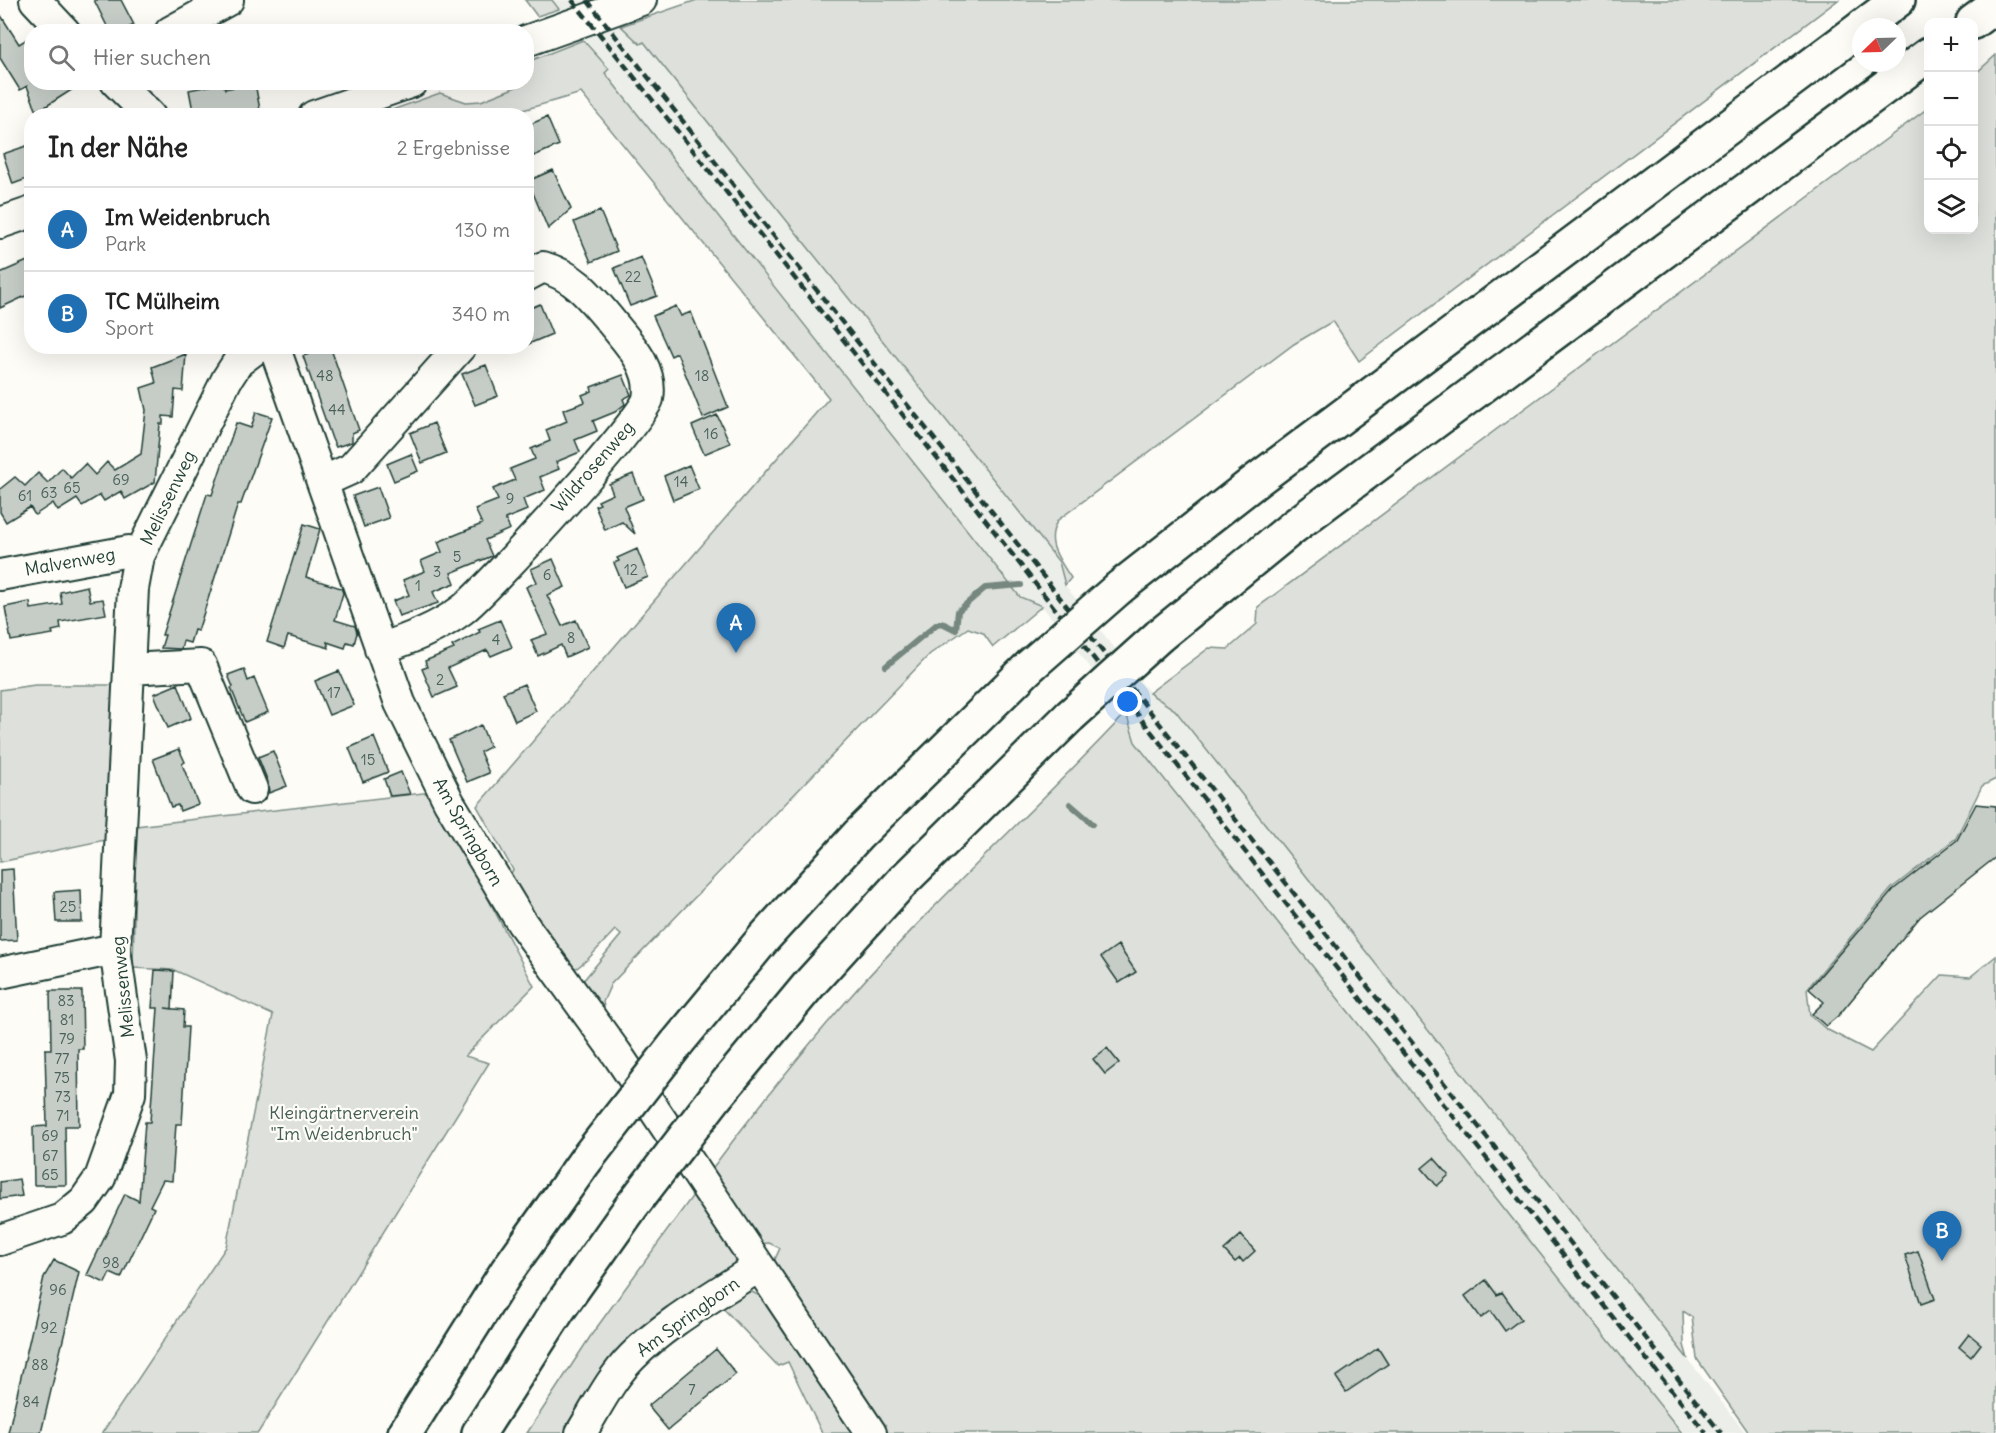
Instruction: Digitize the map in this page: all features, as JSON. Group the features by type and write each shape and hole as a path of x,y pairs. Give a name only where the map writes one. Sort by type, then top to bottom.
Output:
{"highway":[{"path":"1875,18 1898,0"},
{"path":"1978,18 1996,5"},
{"path":"405,1433 507,1271 585,1161 677,1043 764,938 858,835 938,753 1030,666 1120,587 1257,480 1852,35"},
{"path":"479,1433 558,1310 631,1207 718,1094 812,981 903,881 982,800 1070,716 1159,636 1293,527 1924,59"}],"street":[{"path":"35,0 58,24"},
{"path":"184,24 228,0"},
{"path":"534,38 641,0"},
{"path":"337,108 389,90"},
{"path":"0,223 24,215"},
{"name":"Wildrosenweg","path":"380,649 447,621 478,597 595,468 645,404 647,382 643,365 584,288 563,273 543,267 534,272"},
{"name":"Melissenweg","path":"0,1240 62,1219 84,1201 100,1178 130,1094 131,1061 116,949 133,589 139,556 227,379 238,362 248,354"},
{"name":"Am Springborn","path":"277,354 380,649 400,703 426,759 495,879 552,967 617,1054 872,1433"},
{"path":"322,482 351,469 454,354"},
{"name":"Malvenweg","path":"0,575 129,552 139,556"},
{"path":"129,669 201,665 252,789"},
{"path":"0,973 116,949"},
{"name":"Am Springborn","path":"581,1433 615,1378 632,1357 653,1338 759,1266"}],"shaded area":[{"path":"553,0 604,0 640,44 644,41 1059,562 1065,585 1149,692 1175,709 1746,1433 1682,1433 1135,742 1126,713 1042,606 1020,597 604,73 609,69"}],"green space":[{"path":"525,0 552,0 559,9 537,16"},
{"path":"697,0 1838,0 1359,361 1333,321 1294,344 1058,520 1052,536 1058,557 1071,578 1065,585 1059,562 1033,529 644,42 640,44 621,26"},
{"path":"583,40 609,69 605,73 1020,597 1042,606 993,647 983,633 968,628 930,654 611,984 603,1002 605,1012 578,987 621,935 615,930 577,968 561,964 506,881 513,870 477,806 829,398 581,93 530,108 398,108 440,93 466,102 481,101 508,90 534,90 534,59"},
{"path":"1996,55 1996,779 1982,786 1956,838 1892,888 1807,989 1810,1015 1826,1029 1871,1052 1942,975 1970,977 1996,956 1996,1433 1749,1433 1697,1359 1692,1317 1683,1311 1684,1345 1688,1359 1175,710 1149,693 1209,648 1228,649 1257,624 1258,607 1924,111 1924,234 1978,234 1978,71"},
{"path":"35,685 114,685 110,839 0,862 0,690"},
{"path":"1126,713 1135,742 1682,1433 888,1433 772,1266 780,1248 769,1243 757,1244 708,1174 795,1062 883,960"},
{"name":"Kleingärtnerverein \"Im Weidenbruch\"","path":"432,792 534,986 465,1056 489,1063 258,1433 102,1433 226,1247 273,1015 174,970 133,968 136,826"},
{"path":"696,1191 736,1257 732,1268 725,1276 622,1346 565,1433 527,1433 592,1334"},
{"path":"752,1292 760,1296 852,1433 822,1433 788,1362 778,1366 723,1308 744,1293"}],"building":[{"path":"94,0 121,0 133,24 106,24"},
{"path":"0,14 19,44 24,41 24,88 20,90 0,58"},
{"path":"29,90 71,90 43,108 35,108"},
{"path":"189,90 256,90 260,108 192,108"},
{"path":"547,117 559,145 534,156 534,123"},
{"path":"24,147 24,180 13,184 3,154"},
{"path":"553,170 571,209 548,229 534,195 534,178"},
{"path":"600,211 617,251 591,262 574,222"},
{"path":"641,257 657,296 630,306 614,268"},
{"path":"24,262 24,297 0,308 0,273"},
{"path":"540,304 552,334 534,342 534,307"},
{"path":"676,306 681,316 691,312 728,407 703,418 677,353 671,356 653,316"},
{"path":"186,354 183,391 175,390 173,417 163,416 163,424 160,424 155,482 125,499 121,491 104,501 100,495 82,506 77,499 58,511 53,503 35,515 30,507 6,522 0,512 0,489 15,477 25,486 38,473 48,483 62,468 71,478 85,464 95,475 107,462 115,470 141,454 146,410 141,388 156,383 152,367"},
{"path":"333,354 359,430 352,433 352,442 336,447 303,356"},
{"path":"486,365 498,396 475,405 462,374"},
{"path":"623,375 631,395 623,399 625,404 615,412 593,421 597,431 575,440 580,452 556,462 559,469 540,477 545,490 523,499 527,510 505,519 510,529 485,540 492,556 451,573 455,583 433,592 438,603 399,616 393,601 409,595 403,580 425,571 421,561 442,552 438,542 482,524 475,509 498,500 493,489 515,480 510,469 535,459 531,449 550,441 546,430 567,421 563,410 585,402 582,395 592,391 591,387"},
{"path":"256,412 272,417 241,504 238,504 198,631 194,630 190,643 183,641 181,649 161,648 165,635 162,635 207,494 212,495 236,423 251,428"},
{"path":"717,415 730,443 704,454 692,426"},
{"path":"434,423 446,453 422,463 410,433"},
{"path":"411,454 418,471 394,481 387,464"},
{"path":"689,465 699,489 673,500 664,476"},
{"path":"633,474 643,499 624,507 635,534 622,522 605,530 595,506 600,504 598,501 613,494 609,484"},
{"path":"378,487 389,518 364,527 353,496"},
{"path":"304,524 320,529 306,577 341,588 343,593 335,620 355,626 357,633 354,644 347,642 345,648 327,642 329,648 288,636 284,648 267,642"},
{"path":"637,549 648,577 624,587 614,563 619,561 617,558"},
{"path":"553,559 565,587 547,595 562,626 576,620 588,647 566,657 561,645 538,656 531,640 547,634 526,587 537,582 531,569"},
{"path":"87,586 90,601 103,599 106,614 60,622 61,629 52,631 53,634 11,641 5,607 30,602 31,609 62,604 60,592"},
{"path":"500,620 512,647 491,656 487,650 448,668 457,687 434,697 422,669 427,667 425,661 454,649 452,646 480,632 478,629"},
{"path":"244,669 248,681 254,678 268,712 245,722 228,675"},
{"path":"339,671 354,705 329,715 315,681"},
{"path":"178,684 191,718 168,728 154,694"},
{"path":"524,684 536,711 515,721 503,693"},
{"path":"481,725 490,747 480,752 489,773 467,782 449,740"},
{"path":"374,737 388,772 363,782 349,748"},
{"path":"179,749 185,762 182,764 198,804 180,811 178,805 171,807 153,759"},
{"path":"273,751 287,786 269,793 268,782 258,757"},
{"path":"401,772 410,794 390,796 384,779"},
{"path":"1976,804 1996,806 1996,857 1920,917 1839,1015 1826,1026 1812,1014 1824,1002 1809,989 1894,889 1957,840"},
{"path":"13,869 17,940 0,941 0,870"},
{"path":"81,890 82,922 56,922 54,892"},
{"path":"1118,945 1136,972 1119,983 1101,957"},
{"path":"155,970 174,971 172,1009 184,1010 183,1027 188,1027 182,1124 176,1124 172,1181 163,1180 150,1206 154,1208 121,1278 110,1273 105,1283 87,1275 125,1194 139,1201 145,1122 150,1122 158,1008 152,1008"},
{"path":"50,991 82,991 83,1049 78,1049 79,1126 65,1126 66,1185 34,1185 33,1127 47,1126 45,1049 51,1049"},
{"path":"1107,1048 1119,1063 1105,1074 1093,1059"},
{"path":"1434,1158 1449,1175 1437,1186 1422,1168"},
{"path":"19,1179 22,1196 0,1199 0,1182"},
{"path":"1241,1235 1255,1251 1243,1262 1240,1258 1235,1262 1224,1250"},
{"path":"1918,1251 1935,1299 1921,1304 1905,1255"},
{"path":"54,1260 79,1272 41,1433 8,1433 44,1277"},
{"path":"1486,1280 1497,1295 1502,1292 1521,1319 1505,1331 1491,1311 1481,1318 1465,1296"},
{"path":"1969,1334 1981,1344 1971,1357 1959,1347"},
{"path":"1378,1348 1388,1364 1346,1392 1336,1377"},
{"path":"716,1349 736,1374 668,1430 648,1406"}],"waterway":[{"path":"886,666 937,624 942,623 956,630 958,611 985,588 1021,585"},
{"path":"1070,804 1093,824"}],"railway":[{"path":"572,0 857,357 1421,1076 1706,1433"},
{"path":"587,0 1721,1433"}],"place":[{"name":"Im Weidenbruch","path":"736,653"},
{"name":"TC Mülheim","path":"1942,1261"}]}
